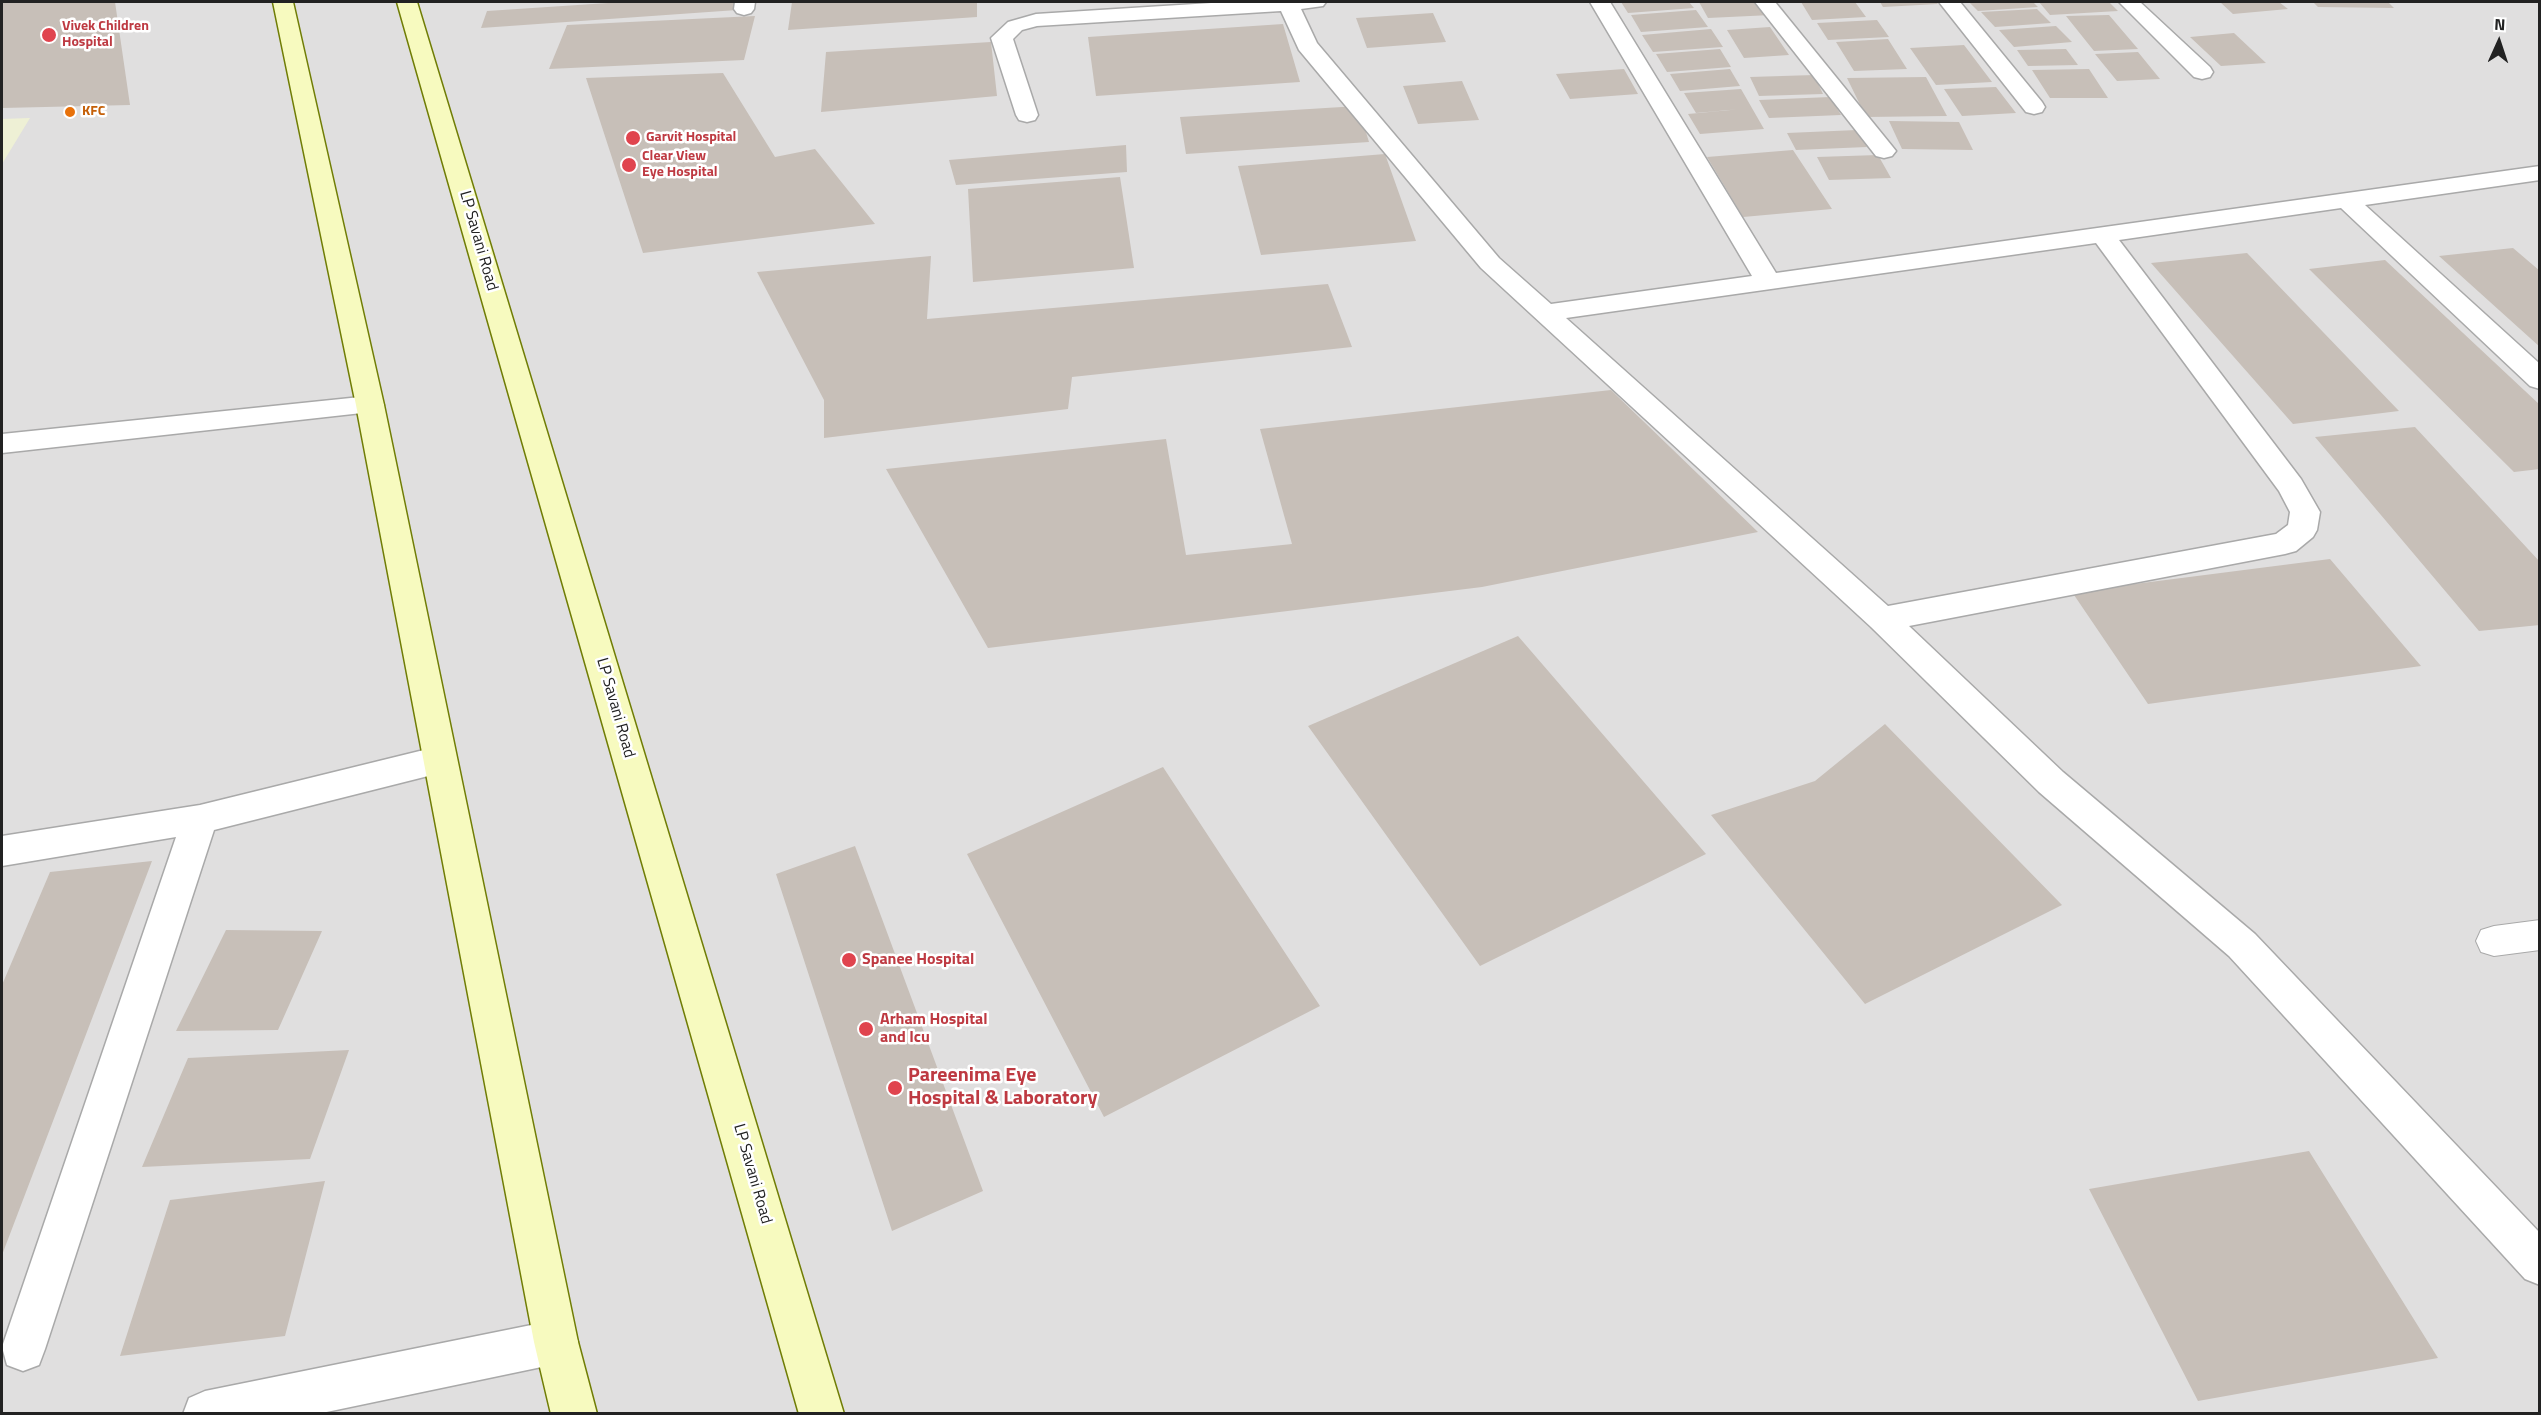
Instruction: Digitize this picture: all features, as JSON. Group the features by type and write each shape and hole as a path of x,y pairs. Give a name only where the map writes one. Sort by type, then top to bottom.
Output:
{"main road":[{"path":"283,2 370,405 556,1342 574,1413"},
{"name":"LP Savani Road","path":"407,2 822,1413"}],"street":[{"path":"1027,115 1002,38 1015,26 1036,20 1297,2 1307,45 1490,263 1882,619 2051,782 2242,945 2540,1264"},
{"path":"1600,2 1769,283"},
{"path":"1765,2 1884,151"},
{"path":"1949,2 2034,107"},
{"path":"2129,2 2202,72"},
{"path":"1545,313 2540,172"},
{"path":"2346,200 2540,380"},
{"path":"1882,619 2285,543 2302,530 2305,512 2291,486 2102,234"},
{"path":"2,444 370,405"},
{"path":"2,851 200,819 440,760"},
{"path":"23,1349 200,819"},
{"path":"205,1413 556,1342"}],"lane":[{"path":"2494,941 2540,935"}],"shaded area":[{"path":"2,2 2539,2 2539,1413 2,1414"}],"green space":[{"path":"30,118 2,164 2,119"}],"building":[{"path":"2,2 115,2 130,105 2,108"},
{"path":"623,2 738,2 737,10 481,28 487,11"},
{"path":"792,2 977,2 977,17 788,30"},
{"path":"1621,2 1689,2 1694,8 1628,13"},
{"path":"1699,2 1763,2 1771,15 1708,18"},
{"path":"1801,2 1855,2 1866,17 1812,20"},
{"path":"1880,2 1936,2 1938,4 1883,7"},
{"path":"1969,2 2033,2 2038,7 1978,11"},
{"path":"2039,2 2109,2 2118,11 2050,15"},
{"path":"2220,2 2279,2 2288,9 2233,14"},
{"path":"2313,2 2388,2 2394,8 2318,7"},
{"path":"2037,9 2051,23 1995,27 1981,12"},
{"path":"1696,10 1708,27 1641,32 1631,15"},
{"path":"1433,13 1446,42 1367,48 1356,18"},
{"path":"2109,15 2138,49 2094,51 2066,16"},
{"path":"755,16 744,60 549,69 567,25"},
{"path":"1877,20 1889,37 1828,40 1817,23"},
{"path":"1283,24 1300,82 1096,96 1088,37"},
{"path":"2056,26 2072,42 2014,47 1999,30"},
{"path":"1770,27 1789,55 1744,58 1727,30"},
{"path":"1711,29 1723,47 1653,52 1642,35"},
{"path":"2234,33 2266,63 2221,66 2190,37"},
{"path":"1888,39 1907,69 1854,71 1836,42"},
{"path":"991,42 997,96 821,112 826,52"},
{"path":"1964,45 1992,82 1936,85 1910,48"},
{"path":"1720,49 1731,67 1667,72 1656,54"},
{"path":"2066,49 2078,65 2028,66 2017,50"},
{"path":"2138,52 2160,79 2117,81 2095,54"},
{"path":"1624,69 1638,94 1570,99 1556,74"},
{"path":"1730,69 1740,86 1680,91 1670,74"},
{"path":"2089,69 2108,98 2050,98 2032,70"},
{"path":"723,73 775,157 815,149 875,224 643,253 586,78"},
{"path":"1814,75 1823,94 1759,96 1750,77"},
{"path":"1926,77 1947,116 1866,117 1847,78"},
{"path":"1462,81 1479,120 1418,124 1403,86"},
{"path":"1996,87 2016,113 1962,116 1944,89"},
{"path":"1741,89 1764,129 1700,134 1688,114 1741,109 1696,113 1684,93"},
{"path":"1830,97 1841,115 1769,118 1759,100"},
{"path":"1358,106 1369,142 1186,154 1180,117"},
{"path":"1889,121 1959,122 1973,150 1902,149"},
{"path":"1857,130 1867,147 1796,150 1787,133"},
{"path":"1126,145 1127,172 956,185 949,160"},
{"path":"1793,150 1832,209 1743,217 1707,157"},
{"path":"1385,154 1416,241 1261,255 1238,166"},
{"path":"1878,155 1891,178 1829,180 1817,157"},
{"path":"1120,177 1134,268 973,282 968,189"},
{"path":"2513,248 2540,271 2540,347 2439,256"},
{"path":"2247,253 2399,411 2293,424 2151,263"},
{"path":"931,256 927,319 1328,284 1352,347 1072,377 1068,409 824,438 824,400 757,272"},
{"path":"2385,260 2540,405 2540,469 2514,472 2309,269"},
{"path":"1611,390 1758,532 1482,587 988,648 886,469 1166,439 1186,555 1292,544 1260,429"},
{"path":"2415,427 2540,562 2540,625 2479,631 2315,437"},
{"path":"2330,559 2421,666 2148,704 2072,592"},
{"path":"1518,636 1706,854 1480,966 1308,726"},
{"path":"1885,724 2062,905 1865,1004 1711,815 1815,781"},
{"path":"1163,767 1320,1006 1104,1117 967,854"},
{"path":"855,846 983,1191 892,1231 776,874"},
{"path":"152,861 2,1255 2,985 50,872"},
{"path":"226,930 322,931 278,1030 176,1031"},
{"path":"349,1050 310,1159 142,1167 188,1058"},
{"path":"2309,1151 2438,1358 2198,1401 2089,1189"},
{"path":"325,1181 285,1336 120,1356 170,1200"}],"place":[{"name":"Vivek Children Hospital","path":"49,35"},
{"name":"KFC","path":"70,112"},
{"name":"Garvit Hospital","path":"633,138"},
{"name":"Clear View Eye Hospital","path":"629,165"},
{"name":"Spanee Hospital","path":"849,960"},
{"name":"Arham Hospital and Icu","path":"866,1029"},
{"name":"Pareenima Eye Hospital & Laboratory","path":"895,1088"}]}
